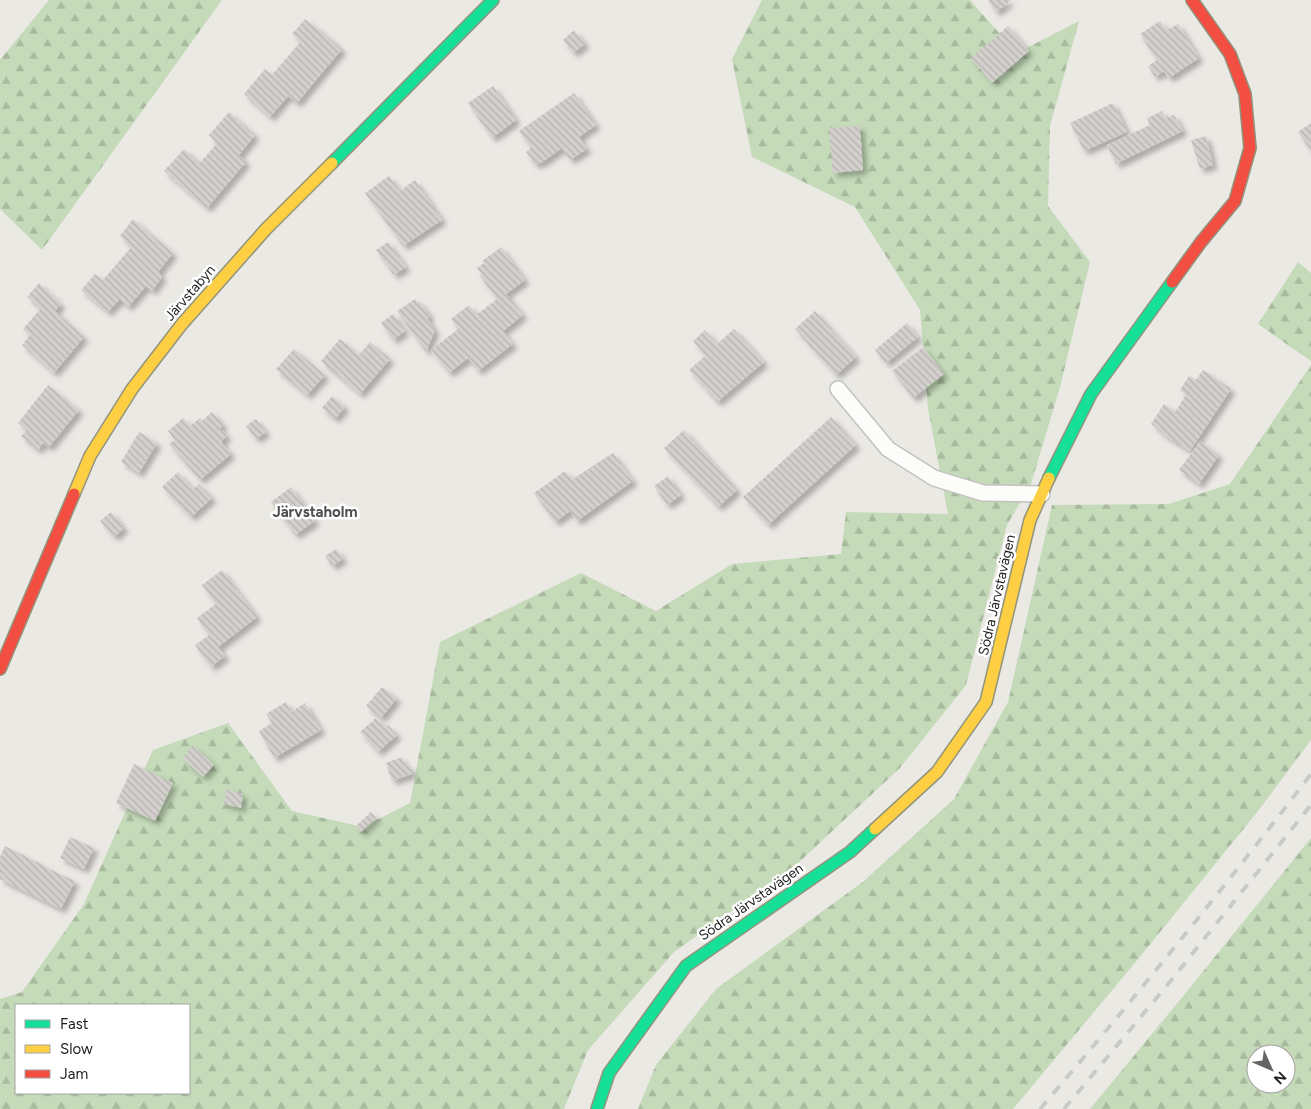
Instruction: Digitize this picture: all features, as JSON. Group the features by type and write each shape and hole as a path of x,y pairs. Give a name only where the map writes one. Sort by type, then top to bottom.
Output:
{"street":[{"name":"Järvstabyn","path":"0,669 90,456 132,389 182,324 266,229 493,0"},
{"name":"Södra Järvstavägen","path":"598,1109 609,1072 686,966 850,852 937,772 986,702 1030,520 1058,460 1091,394 1201,242 1235,201 1250,148 1245,94 1230,54 1192,0"}],"lane":[{"path":"838,389 888,449 934,478 983,493 1042,494"}],"green space":[{"path":"49,0 222,0 42,250 0,209 0,60"},
{"path":"762,0 970,0 1017,53 1079,21 1050,126 1048,206 1090,262 1060,387 1031,484 1007,525 966,685 900,768 796,865 674,952 588,1050 564,1109 0,1109 0,999 22,992 84,904 153,750 228,723 292,811 363,827 410,803 440,642 581,573 656,611 732,564 841,554 846,512 948,514 928,409 920,310 855,207 752,157 732,59"},
{"path":"1298,262 1311,273 1311,361 1258,324"},
{"path":"1311,365 1311,740 1258,811 1013,1109 638,1109 656,1065 716,989 864,881 954,799 1008,702 1052,505 1169,504 1230,484"},
{"path":"1311,838 1311,1109 1090,1109 1184,995"}],"building":[{"path":"1011,0 996,12 988,1"},
{"path":"305,19 342,49 297,103 288,96 270,117 244,94 265,69 272,75 301,41 292,34"},
{"path":"1160,21 1166,30 1178,24 1199,58 1169,78 1164,71 1155,77 1148,66 1157,60 1140,34"},
{"path":"1008,26 1029,51 992,83 971,58"},
{"path":"574,30 585,44 573,53 563,40"},
{"path":"493,86 516,120 492,138 468,103"},
{"path":"574,93 596,125 579,137 587,149 570,160 562,148 541,163 535,165 526,152 531,148 519,131"},
{"path":"1113,103 1127,132 1084,151 1070,123"},
{"path":"1162,111 1165,118 1174,115 1183,131 1116,164 1107,145 1150,125 1147,118"},
{"path":"229,112 255,135 239,155 246,162 207,208 164,171 184,149 200,163 217,143 209,135"},
{"path":"1311,123 1311,151 1298,132"},
{"path":"860,126 863,170 833,173 829,128"},
{"path":"1206,136 1213,165 1200,169 1191,140"},
{"path":"389,176 400,191 415,180 442,220 403,246 365,193"},
{"path":"133,219 173,253 158,272 162,277 152,291 146,286 128,307 120,299 108,312 81,290 95,274 103,280 132,246 120,236"},
{"path":"388,242 406,267 394,275 376,250"},
{"path":"501,247 525,280 506,294 523,315 503,331 513,344 478,371 468,358 449,373 431,350 458,329 451,319 469,305 476,315 497,299 480,276 482,274 477,268 484,263 482,261"},
{"path":"39,283 61,304 55,311 84,337 54,373 22,345 30,335 23,329 41,308 27,297"},
{"path":"415,299 418,303 419,301 430,316 427,318 435,330 426,352 397,311"},
{"path":"815,311 856,357 836,375 795,329"},
{"path":"393,314 405,331 393,340 381,323"},
{"path":"907,323 918,337 886,363 875,350"},
{"path":"734,329 764,362 717,402 689,370 706,355 693,341 705,330 717,344"},
{"path":"340,339 359,355 370,342 390,359 360,394 321,361"},
{"path":"923,347 944,374 913,398 892,371"},
{"path":"294,349 325,375 307,395 276,369"},
{"path":"1203,370 1231,389 1190,451 1161,433 1151,424 1164,404 1175,412 1186,395 1180,390 1189,376 1196,380"},
{"path":"48,385 79,410 49,447 43,443 38,450 21,436 27,430 18,423"},
{"path":"332,396 345,407 335,419 322,408"},
{"path":"212,412 223,425 220,428 227,436 221,442 231,454 200,480 169,444 175,440 168,431 183,418 190,426 200,418 202,421"},
{"path":"831,417 856,445 768,525 743,497"},
{"path":"256,419 266,432 256,439 246,426"},
{"path":"684,430 737,490 718,507 664,448"},
{"path":"139,432 157,443 139,473 121,462"},
{"path":"1200,441 1219,455 1199,484 1179,470"},
{"path":"613,453 633,481 577,521 570,511 555,522 534,493 565,471 571,480"},
{"path":"178,472 193,489 199,484 212,498 191,517 162,487"},
{"path":"668,476 681,495 667,505 654,486"},
{"path":"291,487 315,521 295,535 271,502"},
{"path":"111,512 124,528 114,537 100,521"},
{"path":"336,549 343,559 332,566 325,556"},
{"path":"222,570 257,617 218,647 225,656 211,667 195,645 209,635 197,618 216,604 202,585"},
{"path":"382,687 397,698 381,718 366,706"},
{"path":"286,702 291,712 305,703 321,730 274,758 259,731 272,723 266,714"},
{"path":"376,718 384,728 388,725 397,735 378,752 360,732"},
{"path":"193,746 214,765 203,777 182,758"},
{"path":"402,757 405,766 409,765 412,774 392,781 386,763"},
{"path":"134,764 173,783 155,821 116,803"},
{"path":"227,789 243,794 241,808 224,804"},
{"path":"371,812 376,818 361,832 356,826"},
{"path":"70,837 94,848 84,869 60,858"},
{"path":"5,846 75,881 61,909 0,879 0,857"}],"railway":[{"path":"1040,1109 1178,943 1311,774"},
{"path":"1064,1109 1169,983 1311,805"}],"traffic: fast":[{"path":"332,163 493,0"},
{"path":"1049,478 1091,394 1172,282"},
{"path":"597,1109 609,1073 686,966 850,852 875,829"}],"traffic: slow":[{"path":"74,494 90,456 132,389 182,324 266,229 332,163"},
{"path":"875,829 937,772 986,702 1030,520 1049,478"}],"traffic: jam":[{"path":"1172,282 1201,242 1235,201 1250,148 1245,94 1230,54 1192,0"},
{"path":"0,669 74,494"}],"district":[{"name":"Järvstaholm","path":"315,512"}]}
